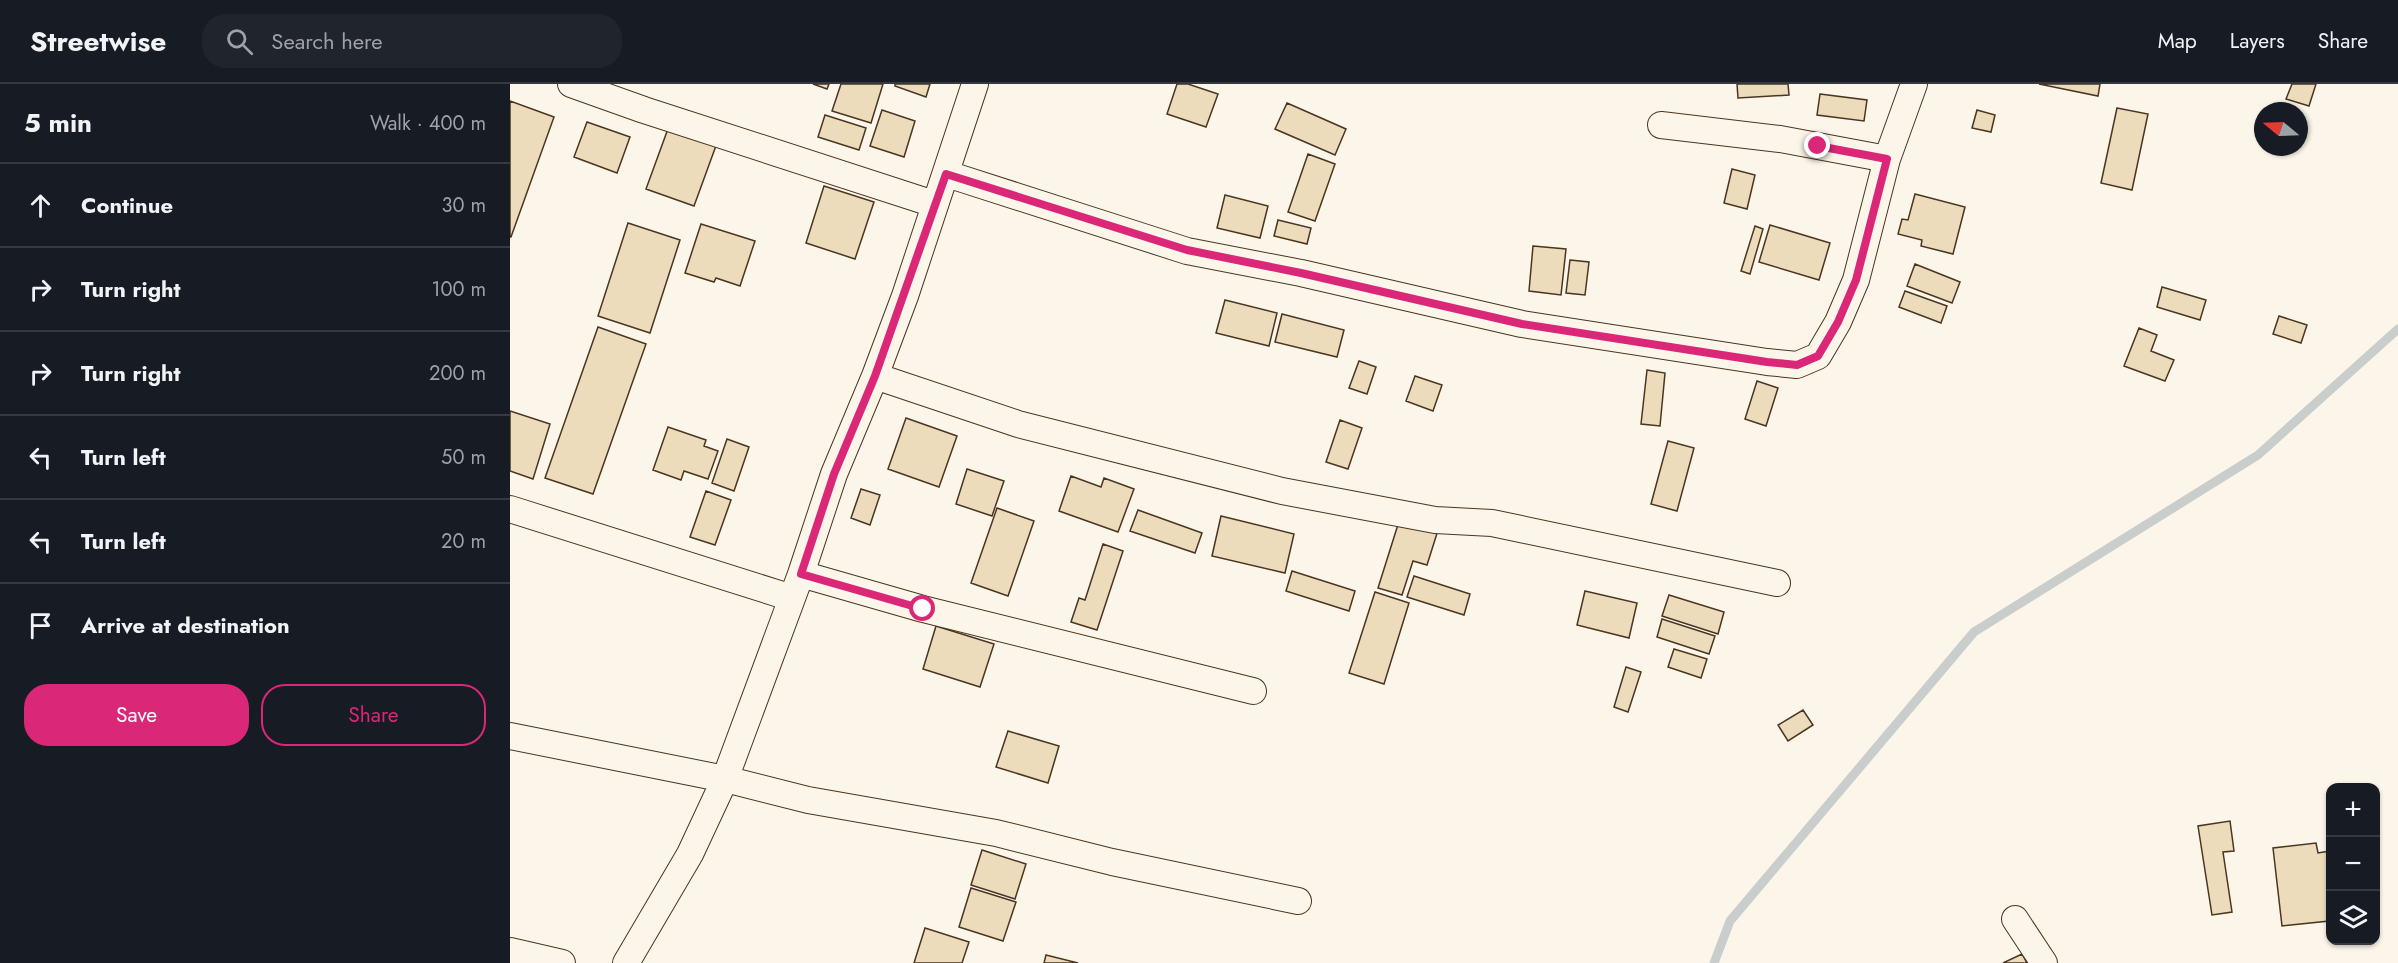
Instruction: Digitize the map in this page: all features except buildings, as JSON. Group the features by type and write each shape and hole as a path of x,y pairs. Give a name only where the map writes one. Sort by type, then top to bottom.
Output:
{"street":[{"path":"571,84 934,204"},
{"path":"630,962 690,854 725,779 801,574 834,474 905,296 975,84"},
{"path":"946,174 1187,250 1301,273 1522,324 1797,365 1818,356 1838,322 1856,280 1887,159 1914,84"},
{"path":"1661,125 1780,139 1887,159"},
{"path":"875,376 1018,424 1282,491 1435,520 1492,524 1777,583"},
{"path":"510,509 792,598"},
{"path":"801,574 923,609 1253,691"},
{"path":"510,736 725,779 808,800 996,833 1112,862 1298,901"},
{"path":"2015,919 2044,963"},
{"path":"510,951 562,963"}],"waterway":[{"path":"1714,963 1730,921 1974,632 2258,455 2398,329"}],"route":[{"path":"923,609 801,574 834,474 905,296 934,204 946,174 1187,250 1301,273 1522,324 1797,365 1818,356 1838,322 1856,280 1887,159 1818,146"}]}
